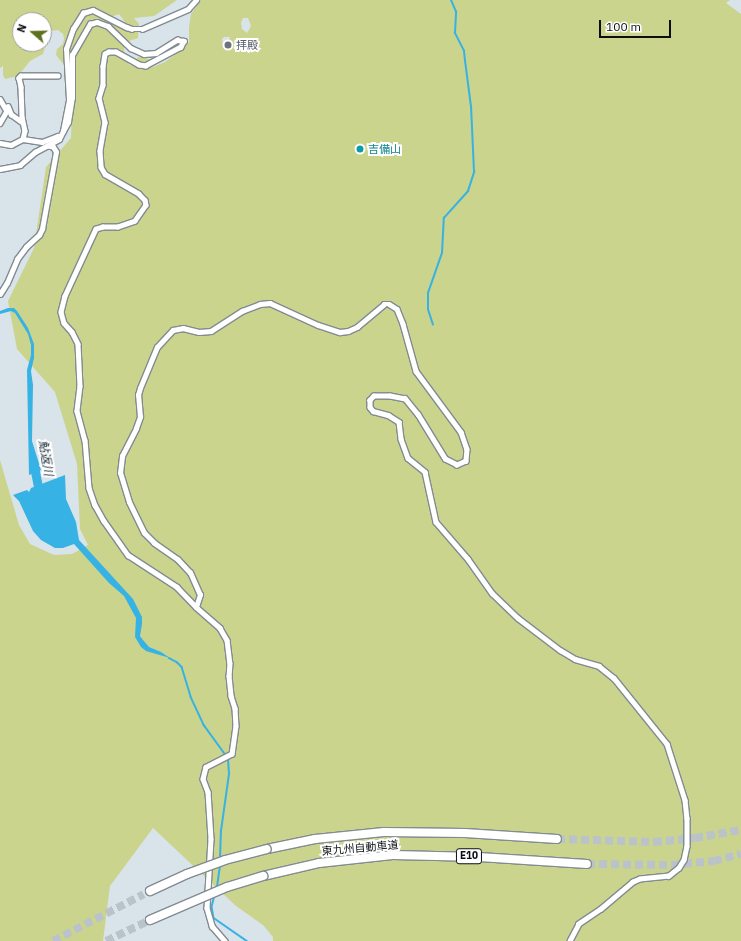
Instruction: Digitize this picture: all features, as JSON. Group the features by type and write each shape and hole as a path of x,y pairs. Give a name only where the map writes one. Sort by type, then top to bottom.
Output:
{"highway":[{"name":"東九州自動車道","path":"147,893 187,874 225,860 267,849 336,836 421,831 557,839"},
{"name":"東九州自動車道","path":"148,921 227,887 262,876 286,870 351,859 393,855 437,855 587,864"}],"street":[{"path":"63,131 69,93 66,48 69,36 81,15 88,10 93,10 126,27 142,29 188,9 196,0"},
{"path":"0,169 20,165 44,147 60,139 68,122 72,98 72,55 90,24 97,22 108,26 131,48 144,54 156,53 177,40 184,41 181,47 146,66 139,65 116,52 110,51 105,54 103,66 103,86 99,98 105,122 100,151 101,167 105,174 139,194 145,200 146,205 135,221 118,227 103,227 96,229 65,296 61,312 64,324 72,332 78,344 80,386 77,411 85,440 89,488 95,505 107,526 128,555 177,587 196,607 220,628 227,640 230,664 229,676 231,696 235,708 236,726 232,754 206,767 203,778 208,792 211,839 207,908 212,926 225,941"},
{"path":"23,139 26,131 22,122 20,77 58,76"},
{"path":"0,99 7,109 7,114 0,123"},
{"path":"4,105 8,107 11,114 22,122"},
{"path":"0,143 9,145 23,139 42,142 61,136"},
{"path":"0,294 7,283 17,259 26,247 39,235 42,229 56,152 53,147 44,147"},
{"path":"196,607 200,595 190,573 184,566 154,543 144,533 129,502 120,473 122,456 140,417 138,395 140,388 157,347 173,330 183,328 199,332 211,331 242,311 260,304 270,303 318,325 335,331 344,332 357,327 384,304 392,305 397,309 401,316 416,371 458,426 466,443 466,462 452,464 442,455 418,415 405,399 396,396 374,396 370,400 370,407 373,411 388,415 399,422 401,438 408,458 425,472 436,522 468,559 492,593 518,618 560,650 575,659 599,666 614,678 667,744 684,800 687,818 687,846 684,860 679,868 669,876 640,879 633,882 606,905 579,924 570,941"}],"green space":[{"path":"0,0 177,0 154,16 134,18 139,24 138,38 126,42 124,49 125,60 130,65 135,66 137,58 143,56 150,60 153,67 165,62 184,48 189,42 191,14 201,0 730,0 726,3 741,14 741,941 273,941 273,937 263,925 236,906 153,828 110,886 103,941 0,941 0,460 19,525 30,544 54,555 72,554 88,545 80,529 77,464 55,392 17,349 8,301 34,248 46,167 71,138 72,106 69,90 65,85 64,65 56,55 57,49 63,44 64,38 63,34 58,30 52,31 52,12 12,12 12,52 44,52 43,54 30,61 18,76 5,79 3,75 3,66 0,68","holes":["119,14 125,22 121,26 111,17","243,18 248,18 251,26 247,33 242,29 241,23","224,37 230,37 229,42 224,48 222,39"]}],"water":[{"path":"8,308 14,308 17,311 28,328 34,344 34,358 31,371 33,385 32,441 41,470 29,475 27,370 31,355 31,345 28,334 15,313 11,311 0,314 0,311"},
{"path":"65,475 66,499 76,522 79,540 133,599 142,617 140,636 143,640 149,647 170,658 146,651 141,647 135,637 136,618 124,596 109,583 74,544 63,548 55,548 41,540 33,531 19,501 13,495 27,490 29,492 31,488"}],"waterway":[{"path":"433,325 428,310 428,293 442,253 444,218 468,191 474,172 471,107 464,51 455,33 456,12 451,0"},
{"name":"鮎返川","path":"33,461 40,496"},
{"path":"169,658 177,662 182,667 191,697 204,725 226,755"},
{"path":"220,858 221,831 229,774 228,758"},
{"path":"217,887 220,866"},
{"path":"215,895 212,907 214,918 247,941"}],"tunnel":[{"path":"557,839 654,842 695,838 741,830"},
{"path":"587,864 672,865 714,861 741,854"},
{"path":"53,941 144,894"},
{"path":"106,941 146,922"}],"place":[{"name":"拝殿","path":"228,45"},
{"name":"吉備山","path":"360,149"}]}
